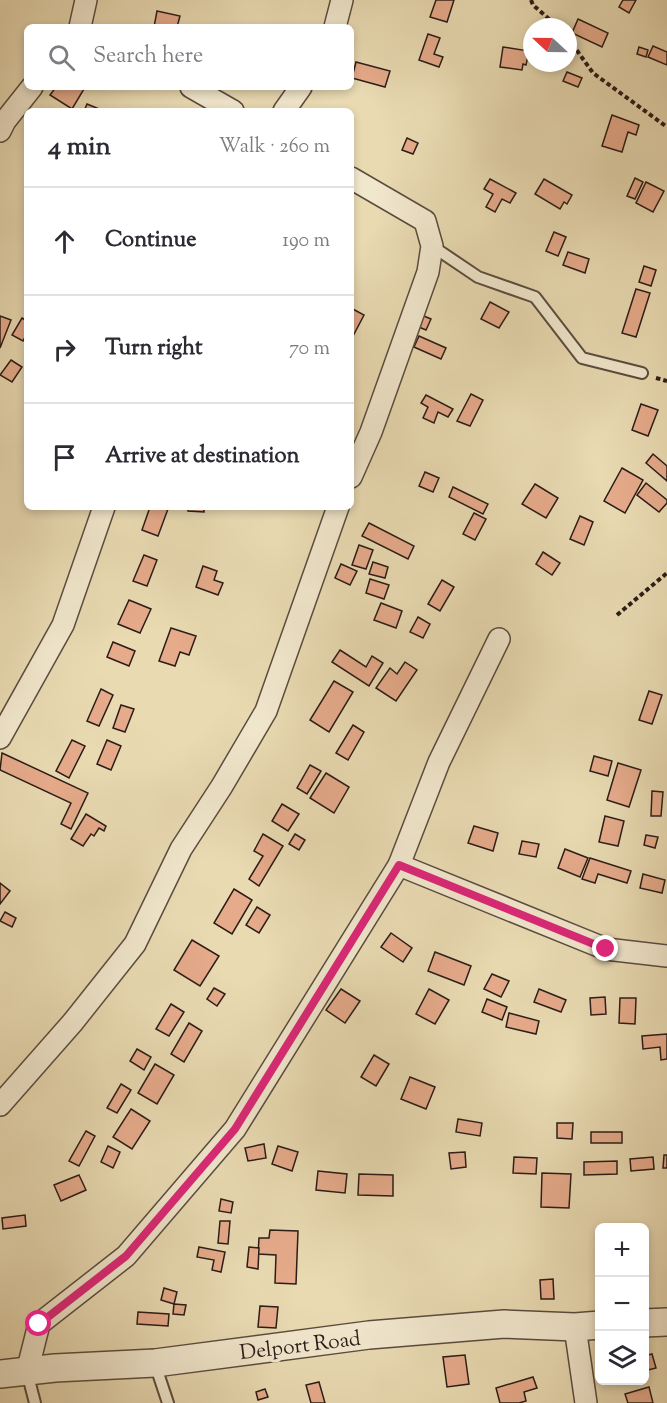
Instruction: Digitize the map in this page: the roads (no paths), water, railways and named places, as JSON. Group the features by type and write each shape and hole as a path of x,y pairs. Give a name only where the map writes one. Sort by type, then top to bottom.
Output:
{"street":[{"path":"82,24 86,0"},
{"path":"336,24 342,0"},
{"path":"2,123 30,90"},
{"path":"195,90 228,108"},
{"path":"286,108 299,90"},
{"path":"354,180 425,221 432,246 428,272 371,432 354,470"},
{"path":"0,738 63,626 103,510"},
{"path":"0,1105 73,1022 135,944 181,849 222,786 266,711 337,510"},
{"path":"27,1372 39,1324 126,1256 235,1129 399,865 439,762 499,639"},
{"path":"399,865 606,949 667,956"},
{"path":"649,1323 667,1322"},
{"name":"Delport Road","path":"0,1374 55,1368 155,1363 369,1335 504,1324 587,1326"},
{"path":"586,1403 587,1326"}],"lane":[{"path":"432,246 478,277 535,297 582,358 642,373"},
{"path":"155,1363 168,1403"},
{"path":"27,1372 35,1403"}]}
